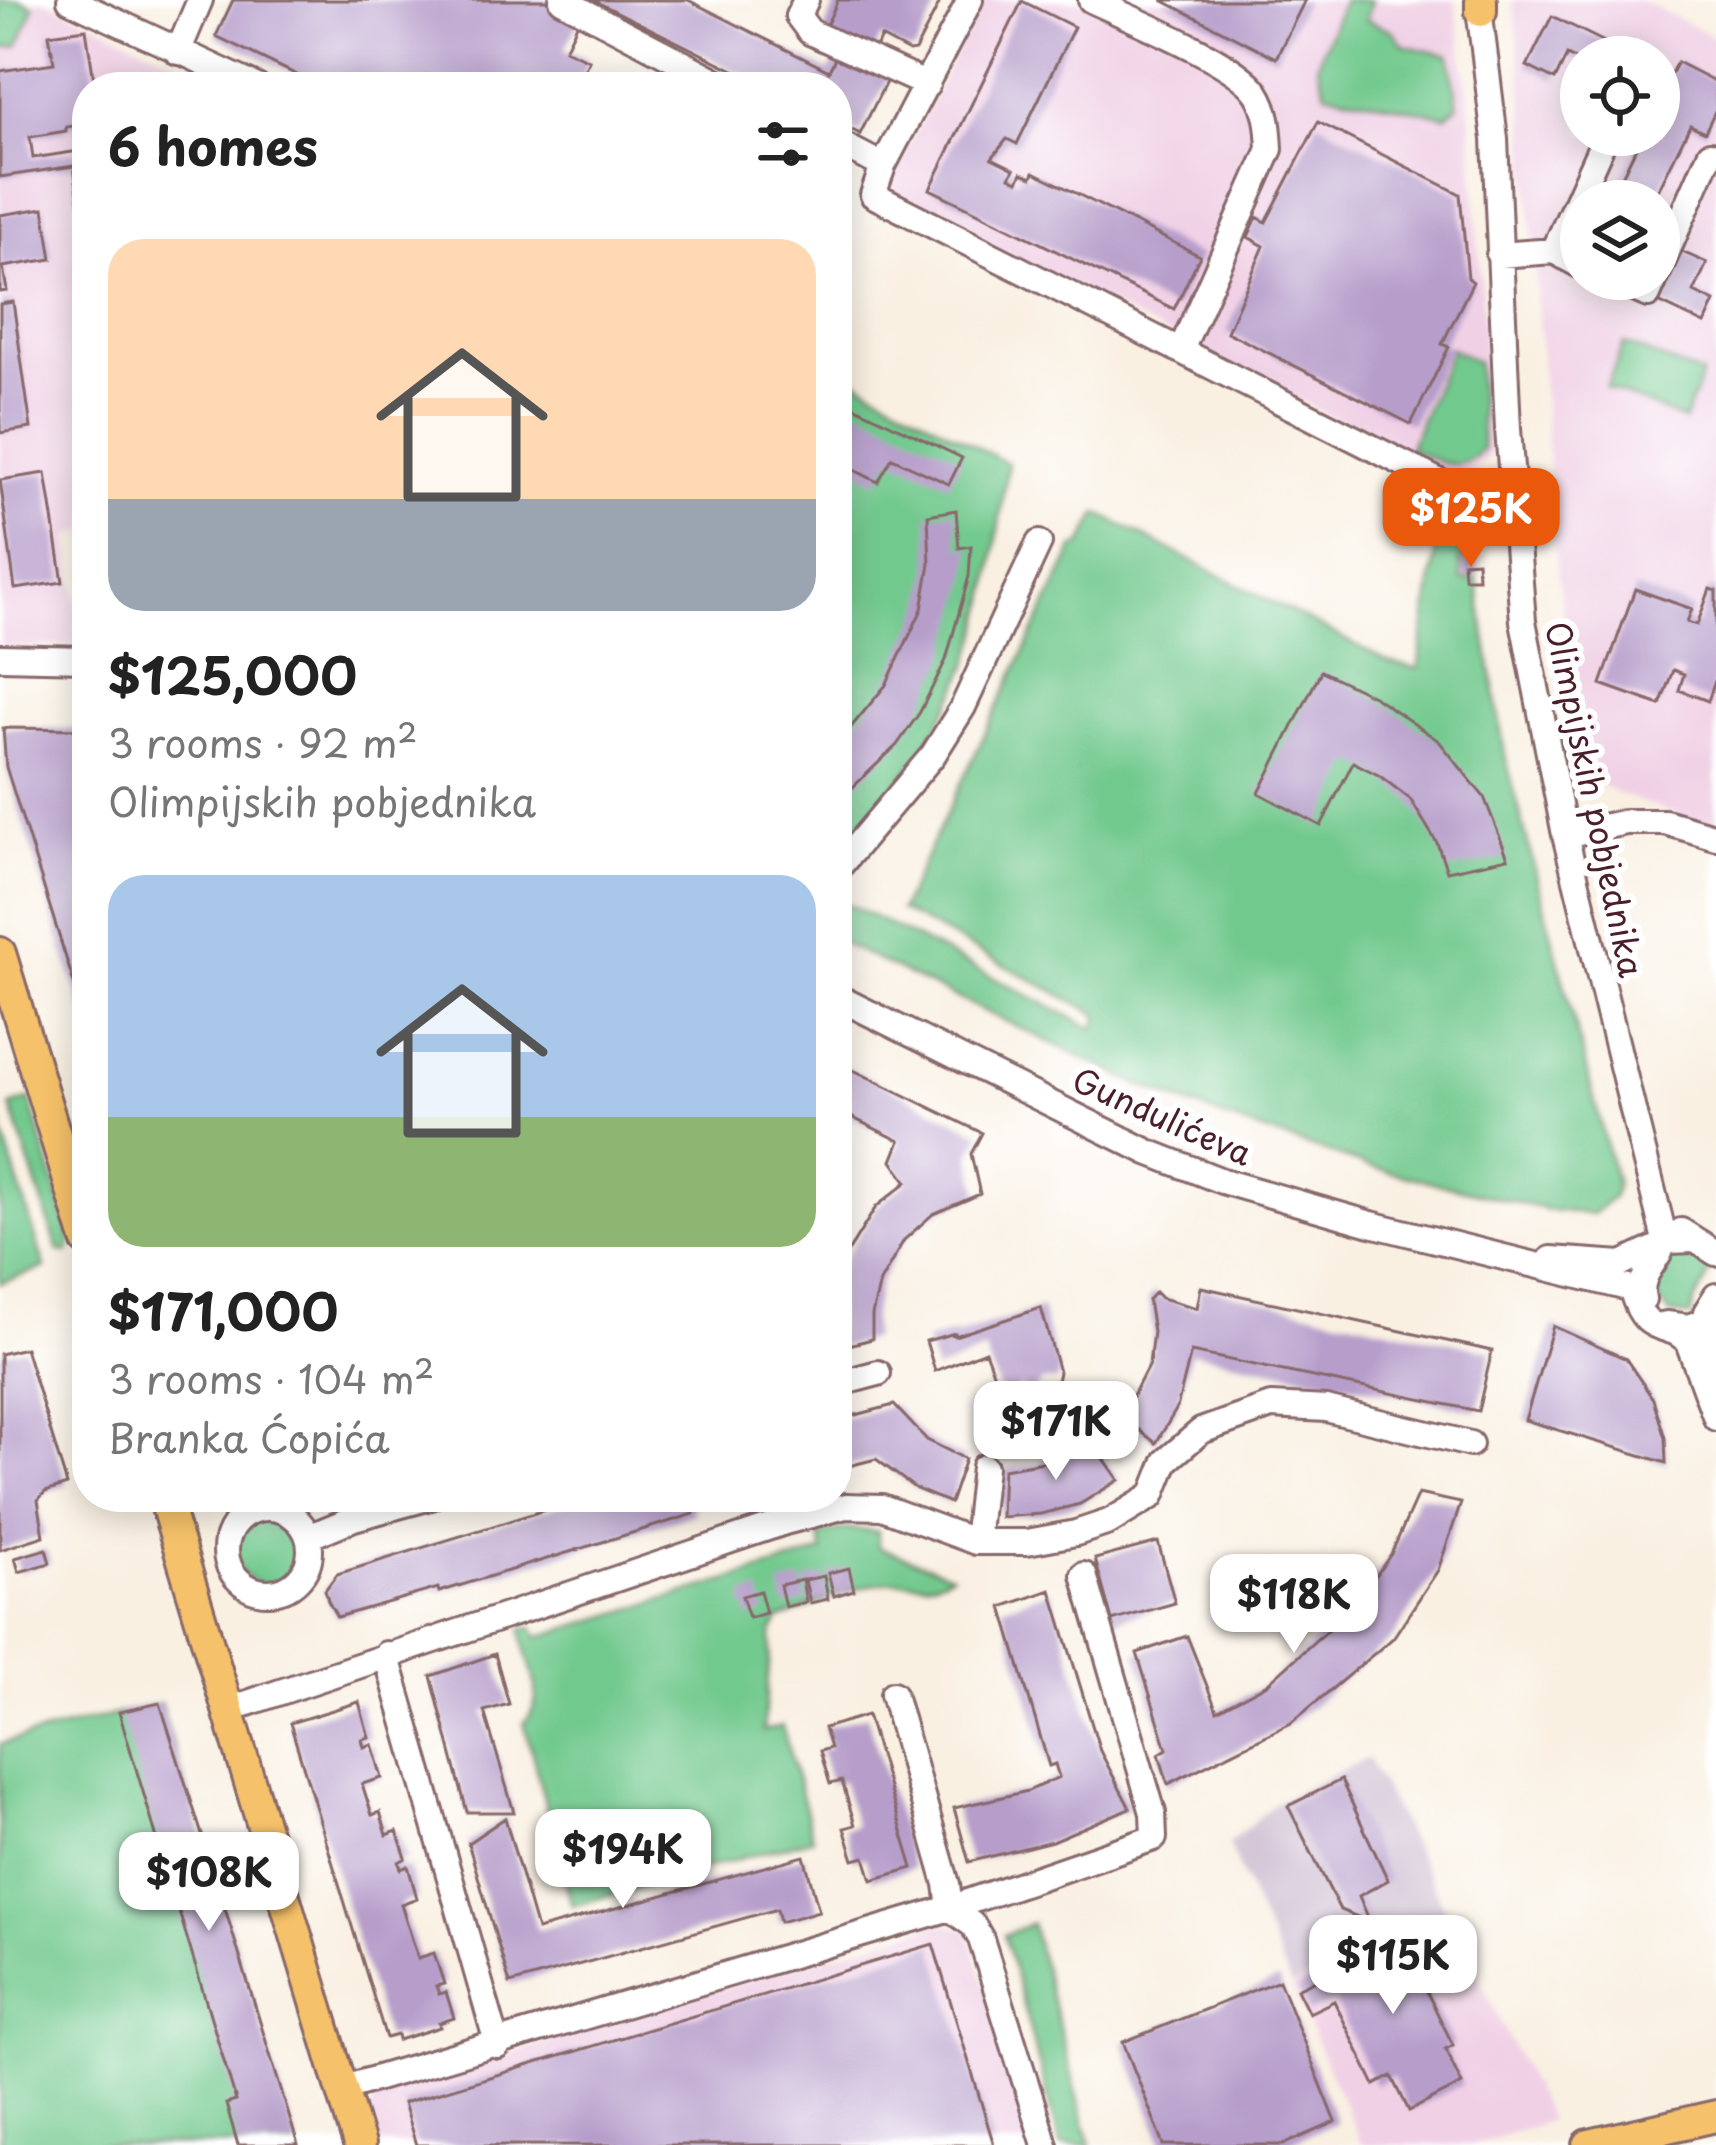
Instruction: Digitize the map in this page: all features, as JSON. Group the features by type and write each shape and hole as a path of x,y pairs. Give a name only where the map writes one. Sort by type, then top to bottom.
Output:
{"main road":[{"path":"0,952 72,1144"},
{"path":"168,1512 359,2145"},
{"path":"1589,2145 1716,2116"}],"street":[{"path":"70,0 223,72"},
{"path":"178,52 200,0"},
{"path":"562,0 699,72"},
{"path":"806,0 798,16 810,32 927,85"},
{"path":"970,0 883,166 873,195 1446,485 1512,500"},
{"path":"1091,0 1235,72 1256,90 1269,126 1270,148 1181,350"},
{"name":"Olimpijskih pobjednika","path":"1480,4 1495,139 1512,500 1523,621 1565,835 1633,1106 1656,1245 1704,1242"},
{"path":"852,150 883,166"},
{"path":"1680,223 1710,154"},
{"path":"1554,251 1597,156"},
{"path":"1499,255 1560,254"},
{"path":"852,851 943,739 1039,544"},
{"path":"0,657 72,658"},
{"path":"0,671 51,657"},
{"path":"1565,835 1626,822 1665,822 1716,837"},
{"name":"Gundulićeva","path":"852,1004 1148,1152 1222,1181 1637,1296 1651,1323 1703,1318"},
{"name":"Olimpijskih pobjednika","path":"1633,1106 1672,1204 1704,1242"},
{"path":"1637,1296 1635,1274 1656,1245"},
{"name":"Gundulićeva","path":"1478,1249 1618,1258 1656,1245"},
{"path":"1703,1318 1716,1359"},
{"path":"1703,1318 1716,1390"},
{"path":"1703,1318 1716,1414"},
{"path":"852,1380 878,1373"},
{"path":"852,1506 882,1507 976,1542 1047,1540 1109,1522 1152,1496 1166,1461 1202,1431 1262,1408 1287,1405 1326,1409 1471,1444"},
{"path":"976,1542 984,1466"},
{"path":"308,1537 376,1512"},
{"path":"227,1710 823,1512"},
{"path":"341,2089 950,1909 1154,1838 1153,1813 1084,1575"},
{"path":"386,1654 498,2046"},
{"path":"893,1694 950,1909 973,1925 981,1939 1045,2145"}],"shaded area":[{"path":"37,0 45,0 198,72 72,72 72,535 68,536 72,645 0,647 0,48 18,45"},
{"path":"983,0 1455,0 1470,104 1489,416 1486,460 1461,476 1449,476 885,192"},
{"path":"1513,0 1639,0 1716,38 1716,827 1599,784 1572,674 1554,548"},
{"path":"1368,1758 1445,1909 1291,1986 1228,1844 1276,1802"},
{"path":"1445,1909 1549,2121 1473,2145 1362,2145 1291,1986"},
{"path":"942,1922 968,1931 1037,2145 378,2145 371,2110 378,2096 387,2091"}],"green space":[{"path":"0,0 34,6 18,46 0,48"},
{"path":"1343,0 1371,0 1366,20 1391,30 1404,45 1450,56 1458,106 1446,116 1326,92 1317,64"},
{"path":"1624,344 1702,375 1684,420 1606,388"},
{"path":"1451,349 1477,362 1482,449 1456,464 1409,448"},
{"path":"852,377 1008,464 985,610 963,678 929,740 852,834"},
{"path":"1399,476 1473,514 1475,520 1475,558 1461,559 1461,580 1477,580 1505,755 1616,1184 1613,1197 1593,1214 1548,1210 1374,1168 1224,1118 1142,1086 852,948 852,906 1095,1029 1099,1015 900,910 1075,547 1082,545 1098,513 1389,662 1418,669 1441,519 1388,489"},
{"path":"30,1099 72,1242 68,1253 58,1250 11,1106"},
{"path":"0,1123 45,1268 0,1283"},
{"path":"1677,1248 1705,1256 1708,1266 1691,1316 1671,1314 1656,1295 1658,1280"},
{"path":"269,1515 294,1525 304,1550 294,1575 269,1585 244,1575 234,1550 244,1525"},
{"path":"845,1529 878,1531 878,1547 951,1574 931,1582 896,1581 851,1591 779,1620 772,1632 763,1731 782,1726 813,1838 572,1906 524,1723 536,1701 536,1689 522,1629 533,1627 538,1637 823,1552 819,1535"},
{"path":"160,1703 295,2145 0,2145 0,1744"},
{"path":"1031,1924 1091,2145 1061,2145 1004,1935"}],"building":[{"path":"233,0 559,0 583,12 565,49 589,60 583,72 291,72 216,36"},
{"path":"593,0 688,0 829,71 838,52 889,76 860,134 852,130 852,72 738,72"},
{"path":"838,0 941,0 915,51 881,37 872,57 822,35"},
{"path":"1162,0 1305,0 1276,58"},
{"path":"1022,1 1074,27 1017,144 1007,139 992,158 1014,169 1010,177 1018,181 1022,173 1032,177 1034,172 1200,256 1174,309 930,189"},
{"path":"1552,16 1592,36 1560,36 1560,70 1555,80 1527,66"},
{"path":"86,29 93,72 72,72 72,126 30,137 33,158 72,152 72,166 0,177 0,71 54,63 49,34"},
{"path":"1680,64 1716,82 1716,109 1705,132 1690,125 1680,146"},
{"path":"1318,122 1460,194 1468,278 1473,282 1442,344 1449,347 1411,424 1227,332 1264,246 1248,237 1257,217 1266,222"},
{"path":"1632,156 1675,156 1663,180 1620,180"},
{"path":"44,208 52,259 3,267 7,291 0,292 0,215"},
{"path":"1680,251 1707,263 1694,292 1715,302 1705,324 1654,300 1680,300"},
{"path":"13,302 31,428 0,433 0,304"},
{"path":"852,405 962,458 949,484 892,458 878,482 852,469"},
{"path":"46,473 63,582 15,589 0,480"},
{"path":"956,510 959,548 971,546 969,576 946,660 897,745 852,788 852,726 886,685 922,609 930,564 928,515"},
{"path":"1477,561 1478,578 1464,578 1463,562"},
{"path":"1635,589 1692,609 1687,622 1697,625 1710,589 1716,591 1716,678 1708,701 1679,690 1684,674 1673,670 1660,705 1601,684"},
{"path":"1321,671 1375,697 1439,741 1484,797 1508,858 1447,871 1437,843 1410,799 1353,762 1321,826 1259,793"},
{"path":"3,728 72,729 72,977 6,767"},
{"path":"852,1069 982,1133 971,1154 980,1194 933,1214 904,1240 880,1282 872,1339 852,1344 852,1246 876,1207 907,1182 892,1161 900,1141 852,1117"},
{"path":"1201,1287 1492,1351 1478,1411 1191,1352 1177,1408 1156,1443 1135,1427 1127,1407 1149,1364 1153,1332 1148,1300 1155,1292 1197,1308"},
{"path":"1041,1308 1059,1372 1057,1381 1042,1382 1034,1391 1019,1386 1013,1394 1001,1394 985,1351 935,1371 926,1341"},
{"path":"1553,1326 1626,1359 1653,1399 1665,1438 1666,1463 1525,1420"},
{"path":"25,1348 67,1485 45,1492 38,1500 44,1536 0,1550 0,1354"},
{"path":"894,1405 927,1440 965,1459 950,1503 916,1489 876,1459 852,1465 852,1416"},
{"path":"1091,1440 1119,1480 1080,1504 1001,1517 1003,1469 1055,1460"},
{"path":"1418,1494 1461,1503 1438,1570 1393,1638 1291,1723 1168,1784 1159,1754 1167,1749 1137,1653 1187,1636 1217,1711 1267,1684 1356,1604 1391,1554"},
{"path":"538,1512 694,1512 439,1592 438,1588 337,1617 325,1590 337,1574"},
{"path":"1158,1542 1175,1603 1112,1621 1095,1559"},
{"path":"46,1549 50,1563 19,1572 15,1558"},
{"path":"849,1568 854,1590 834,1596 828,1573"},
{"path":"824,1576 828,1599 810,1603 805,1580"},
{"path":"802,1580 806,1602 785,1607 780,1585"},
{"path":"1051,1590 1100,1751 1130,1808 1052,1841 969,1862 954,1808 1028,1791 1059,1777 1055,1764 1049,1766 1002,1607"},
{"path":"760,1591 766,1613 749,1618 742,1596"},
{"path":"495,1654 509,1704 484,1711 514,1812 467,1812 431,1676"},
{"path":"359,1702 369,1737 362,1739 364,1747 372,1744 382,1778 362,1784 372,1815 380,1812 387,1835 397,1831 406,1858 399,1862 401,1869 408,1866 417,1898 401,1904 418,1958 434,1953 444,1984 436,1986 439,1994 446,1992 454,2018 398,2040 397,2035 386,2038 290,1723"},
{"path":"160,1703 298,2145 238,2145 226,2104 236,2101 119,1712"},
{"path":"867,1715 913,1868 872,1880 865,1857 854,1860 844,1828 855,1825 842,1781 830,1784 820,1751 830,1748 824,1728"},
{"path":"1341,1780 1388,1880 1359,1896 1370,1922 1340,1910 1288,1806"},
{"path":"505,1818 537,1930 804,1856 819,1911 780,1922 777,1909 510,1984 468,1843"},
{"path":"1442,1920 1452,1939 1410,1958 1453,2045 1445,2049 1462,2084 1409,2111 1392,2076 1375,2085 1334,2001 1309,2013 1297,1989"},
{"path":"933,1944 994,2145 416,2145 403,2103"},
{"path":"1279,1980 1336,2122 1283,2145 1164,2145 1123,2042"}]}
